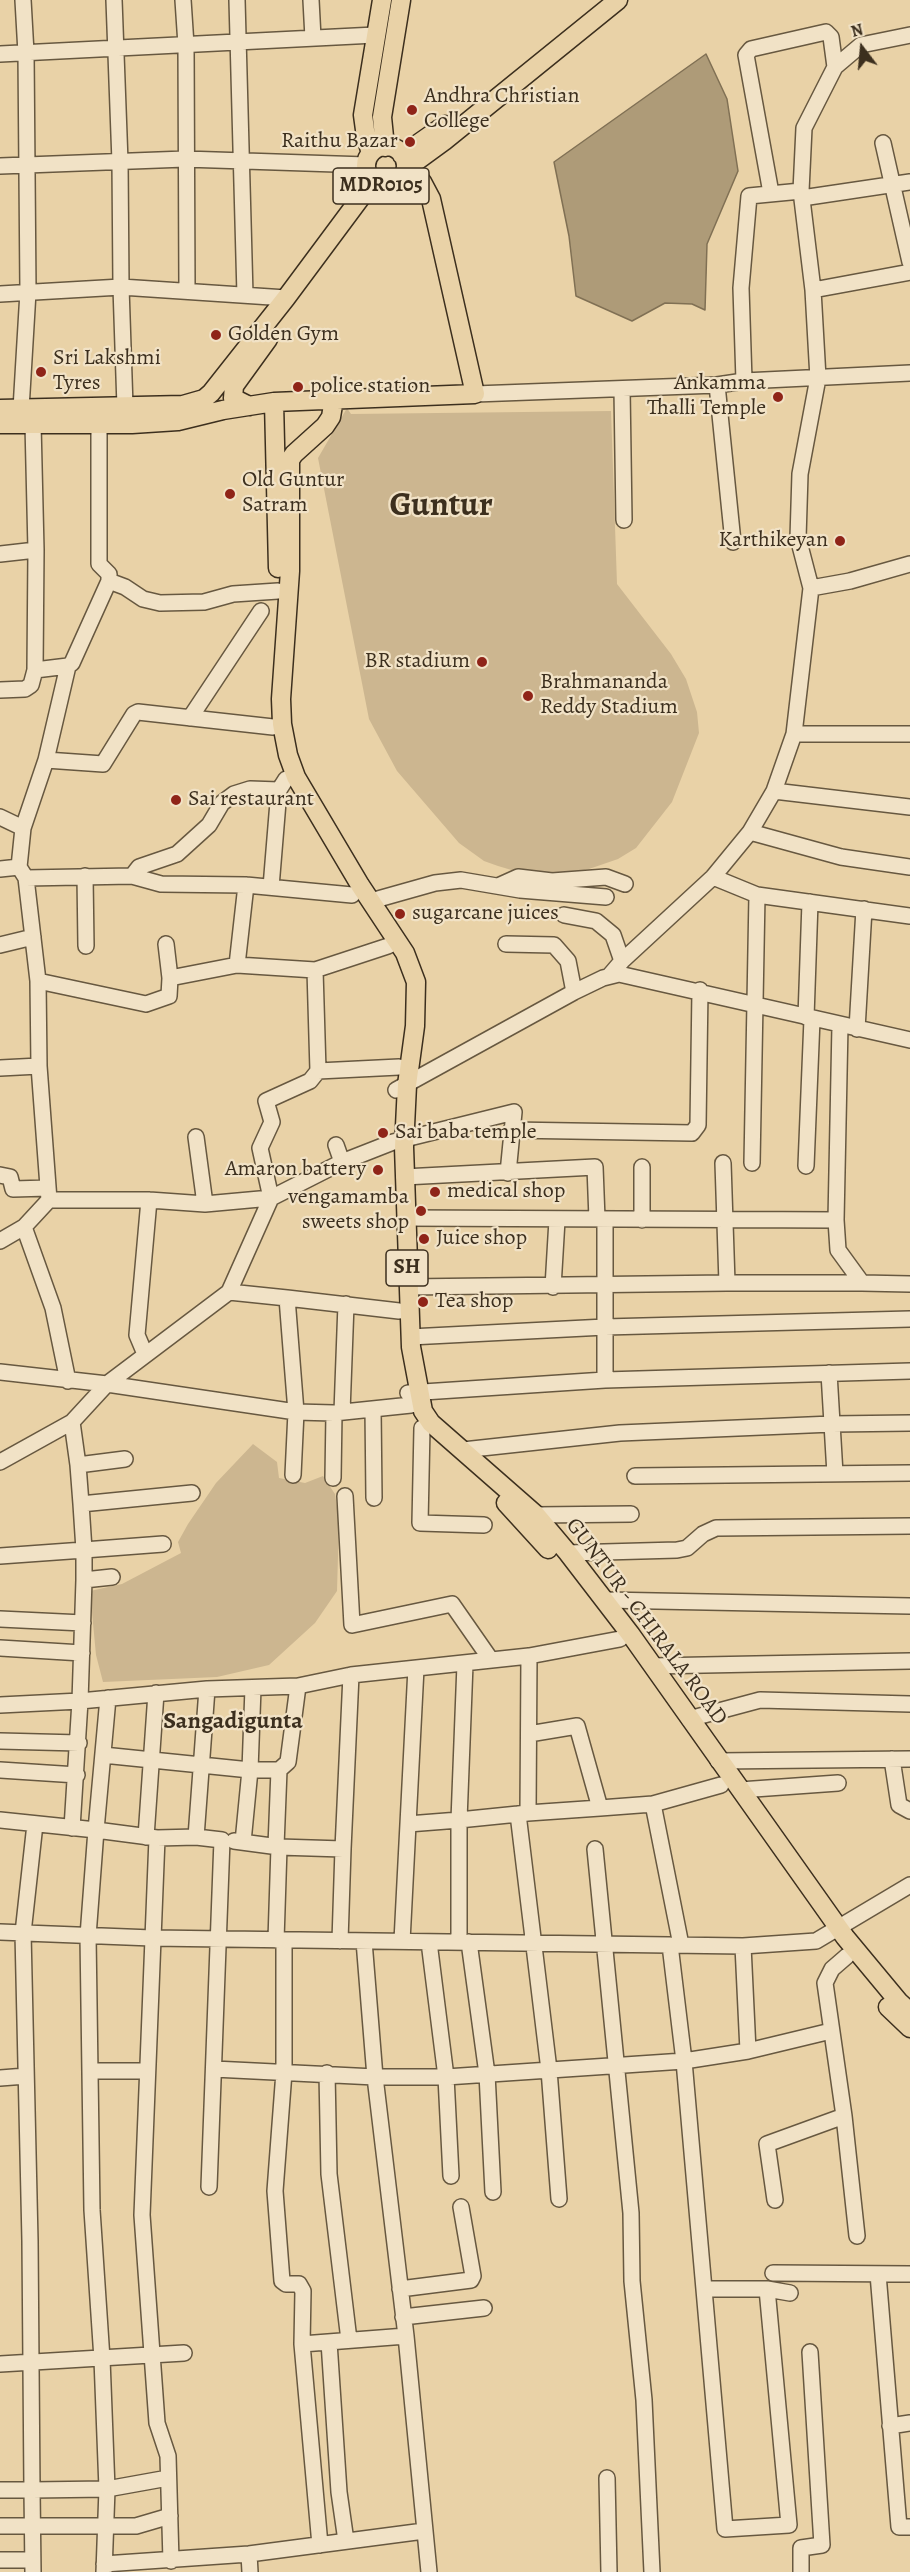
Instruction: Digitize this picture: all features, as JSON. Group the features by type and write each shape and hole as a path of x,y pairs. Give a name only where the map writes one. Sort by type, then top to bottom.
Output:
{"main road":[{"name":"MDR0105","path":"0,409 183,405 204,399 211,393 315,259 375,166 392,147 405,165 397,183 391,186 375,166 366,137 363,115 382,0"},
{"name":"MDR0105","path":"249,406 233,398 234,386 375,166 401,0"},
{"path":"405,165 465,111 600,0"},
{"path":"405,165 444,141 618,0"},
{"path":"0,424 178,421 223,410 274,402 475,394 431,199 422,182 405,165"},
{"name":"GUNTUR - CHIRALA ROAD","path":"334,399 331,417 325,426 290,459 290,571 281,699 282,724 288,755 296,777 405,953 416,981 415,1026 402,1087 398,1140 399,1311 401,1347 412,1397 422,1428 493,1491 533,1532 578,1584 620,1639 722,1785 835,1931 906,2003"},
{"name":"GUNTUR - CHIRALA ROAD","path":"274,402 278,591 271,687 273,727 282,785 352,895 388,946 400,972 405,996 405,1033 399,1067 402,1087"},
{"name":"GUNTUR - CHIRALA ROAD","path":"398,1140 404,1177 412,1397 431,1423 536,1515 568,1553 653,1666 740,1790 835,1931 847,1956 889,2008 910,2028"}],"street":[{"path":"21,409 28,292 28,165 23,0"},
{"path":"114,0 120,162 124,407"},
{"path":"183,0 186,45 187,291"},
{"path":"237,0 245,295"},
{"path":"311,0 313,38"},
{"path":"771,193 746,55 751,49 826,32 831,37 835,67"},
{"path":"0,54 375,35"},
{"path":"610,975 622,961 713,877 750,832 774,791 794,735 812,588 798,538 800,474 818,378 813,290 802,195 804,128 835,67 861,45 910,35"},
{"path":"883,143 890,185 910,262"},
{"path":"0,166 185,159 375,166"},
{"path":"744,381 741,288 749,196 771,193 802,195 910,182"},
{"path":"813,290 910,272"},
{"path":"0,294 121,287 286,298"},
{"path":"475,394 717,385 744,381 910,373"},
{"path":"717,385 733,542"},
{"path":"622,389 624,520"},
{"path":"0,690 29,688 35,670 36,550 33,424"},
{"path":"35,670 68,666 72,663 109,581 109,574 99,564 99,424"},
{"path":"0,554 36,550"},
{"path":"812,588 850,581 910,564"},
{"path":"109,581 125,587 143,599 160,603 204,602 233,594 278,591"},
{"path":"190,718 261,610"},
{"path":"0,1241 24,1227 49,1194 39,1066 38,981 23,873 23,828 46,760 68,666"},
{"path":"46,760 103,764 134,714 138,712 273,727"},
{"path":"794,735 910,734"},
{"path":"132,876 139,867 177,854 209,825 222,803 234,794 250,789 282,785 271,887"},
{"path":"774,791 910,807"},
{"path":"0,817 23,828"},
{"path":"750,832 841,857 910,867"},
{"path":"0,868 23,873 132,876 161,884 246,885 352,895"},
{"path":"85,876 86,946"},
{"path":"498,886 518,877 552,882 598,877 625,884"},
{"path":"713,877 758,895 910,916"},
{"path":"371,901 449,881 606,897"},
{"path":"237,965 246,885"},
{"path":"752,1163 758,895"},
{"path":"806,1166 810,902"},
{"path":"857,1029 864,909"},
{"path":"564,915 596,921 614,935 622,961"},
{"path":"0,945 33,937"},
{"path":"38,981 146,1004 169,996 170,978 166,944"},
{"path":"506,944 554,945 568,961 574,992"},
{"path":"170,978 237,965 315,970 388,946"},
{"path":"0,1462 72,1422 107,1384 229,1292 271,1198 260,1148 272,1122 266,1101 310,1082 318,1071 315,970"},
{"path":"402,1087 574,992 610,975 625,974 700,990 809,1018 910,1040"},
{"path":"512,1130 692,1133 698,1125 700,990"},
{"path":"840,1025 836,1220 839,1254 862,1283"},
{"path":"0,1068 39,1066"},
{"path":"318,1071 399,1067"},
{"path":"0,1175 10,1177 13,1189 49,1194 206,1204 271,1198 342,1162 398,1140 514,1112 508,1173"},
{"path":"196,1137 206,1204"},
{"path":"336,1145 342,1162"},
{"path":"723,1163 727,1283"},
{"path":"404,1177 595,1167 601,1219 605,1380"},
{"path":"642,1167 642,1220"},
{"path":"145,1354 137,1335 149,1200"},
{"path":"406,1218 836,1220"},
{"path":"553,1287 557,1220"},
{"path":"24,1227 53,1308 68,1381"},
{"path":"408,1287 553,1287 604,1284 727,1283 910,1284"},
{"path":"229,1292 399,1311"},
{"path":"287,1298 296,1412 293,1475"},
{"path":"333,1478 346,1305"},
{"path":"410,1337 605,1327 910,1319"},
{"path":"0,1372 107,1384 296,1412 338,1413 373,1409 412,1397 605,1380 910,1371"},
{"path":"829,1373 835,1474"},
{"path":"373,1409 374,1498"},
{"path":"72,1422 78,1465 84,1550 79,1743 72,1828"},
{"path":"464,1450 620,1433 832,1424 910,1424"},
{"path":"422,1428 420,1523 484,1525"},
{"path":"78,1465 125,1459"},
{"path":"635,1476 910,1473"},
{"path":"81,1504 192,1493"},
{"path":"345,1497 352,1625 452,1604 491,1660"},
{"path":"536,1515 631,1514"},
{"path":"568,1553 677,1550 687,1548 703,1534 716,1528 910,1526"},
{"path":"0,1556 163,1544"},
{"path":"84,1580 112,1577"},
{"path":"605,1600 910,1606"},
{"path":"0,1618 83,1623"},
{"path":"0,1705 80,1701 207,1689 298,1686 351,1675 529,1656 620,1639"},
{"path":"0,1648 82,1653"},
{"path":"529,1656 528,1734 523,1813 534,1943 549,2070 559,2199"},
{"path":"653,1666 910,1661"},
{"path":"465,1664 459,1820 464,1942 487,2074 493,2192"},
{"path":"402,1941 416,1668"},
{"path":"340,1941 351,1675"},
{"path":"103,1755 249,1770 279,1770 288,1762 298,1686"},
{"path":"243,1842 253,1688"},
{"path":"196,1837 207,1689"},
{"path":"156,1693 151,1760 152,1938 142,2215 158,2429 167,2451 171,2561"},
{"path":"108,1698 88,1936 92,2211 102,2360 107,2489 104,2568 249,2554 424,2531"},
{"path":"689,1719 760,1700 910,1704"},
{"path":"528,1734 577,1726 600,1808"},
{"path":"0,1741 79,1743"},
{"path":"892,1759 899,1805 910,1811"},
{"path":"718,1761 910,1759"},
{"path":"0,1770 77,1775"},
{"path":"279,1770 278,1847 284,2073 275,2187 282,2281 286,2284 299,2284 303,2291 303,2343 320,2545"},
{"path":"740,1790 838,1783"},
{"path":"408,1824 653,1804 722,1785"},
{"path":"653,1804 676,1945 725,2529 789,2524 767,2289"},
{"path":"0,1820 151,1837 196,1837 278,1847 343,1849"},
{"path":"0,2560 32,2566 31,2363 23,1933 35,1824"},
{"path":"209,2187 222,1840"},
{"path":"595,1849 630,2217 632,2281 644,2400 652,2572"},
{"path":"0,1932 152,1938 743,1946 809,1942 835,1931 910,1885"},
{"path":"364,1941 375,2077 406,2336 429,2572"},
{"path":"429,1942 446,2077 451,2176"},
{"path":"743,1946 748,2051"},
{"path":"847,1956 832,1970 825,1983 844,2116 856,2236"},
{"path":"214,2069 375,2077 446,2077 684,2061 748,2051 831,2031"},
{"path":"91,2071 147,2071"},
{"path":"327,2073 330,2188 349,2340"},
{"path":"0,2078 26,2076"},
{"path":"776,2200 767,2145 844,2116"},
{"path":"400,2289 471,2280 473,2276 461,2207"},
{"path":"773,2273 910,2274"},
{"path":"878,2274 899,2527 910,2527"},
{"path":"705,2289 767,2289 790,2293"},
{"path":"403,2317 484,2308"},
{"path":"303,2343 406,2336"},
{"path":"329,2342 338,2482 346,2541"},
{"path":"801,2572 801,2548 822,2545 810,2352"},
{"path":"0,2364 102,2360 184,2353"},
{"path":"890,2426 910,2423"},
{"path":"0,2490 107,2489 168,2478"},
{"path":"607,2478 609,2572"},
{"path":"0,2526 136,2526 170,2516"},
{"path":"249,2554 250,2572"}],"shaded area":[{"path":"706,54 727,99 738,171 707,244 705,310 692,304 665,303 632,321 576,296 569,236 554,162"},
{"name":"Brahmananda Reddy Stadium","path":"347,408 351,414 611,411 617,584 671,654 686,679 697,712 699,733 672,802 636,848 618,859 589,869 551,876 525,874 498,866 484,861 459,843 397,771 369,719 318,458"},
{"path":"253,1444 277,1462 279,1478 305,1483 323,1476 335,1494 339,1521 337,1591 315,1623 269,1665 217,1677 103,1682 96,1655 90,1591 122,1584 181,1553 178,1542 188,1524 216,1483"}],"place":[{"name":"Andhra Christian College","path":"412,110"},
{"name":"Raithu Bazar","path":"410,142"},
{"name":"Golden Gym","path":"216,335"},
{"name":"Sri Lakshmi Tyres","path":"41,372"},
{"name":"police station","path":"298,387"},
{"name":"Ankamma Thalli Temple","path":"778,397"},
{"name":"Old Guntur Satram","path":"230,494"},
{"name":"Karthikeyan","path":"840,541"},
{"name":"BR stadium","path":"482,662"},
{"name":"Brahmananda Reddy Stadium","path":"528,696"},
{"name":"Sai restaurant","path":"176,800"},
{"name":"sugarcane juices","path":"400,914"},
{"name":"Sai baba temple","path":"383,1133"},
{"name":"Amaron battery","path":"378,1170"},
{"name":"medical shop","path":"435,1192"},
{"name":"vengamamba sweets shop","path":"421,1211"},
{"name":"Juice shop","path":"424,1239"},
{"name":"Tea shop","path":"423,1302"}],"district":[{"name":"Guntur","path":"441,507"},
{"name":"Sangadigunta","path":"233,1722"}]}
